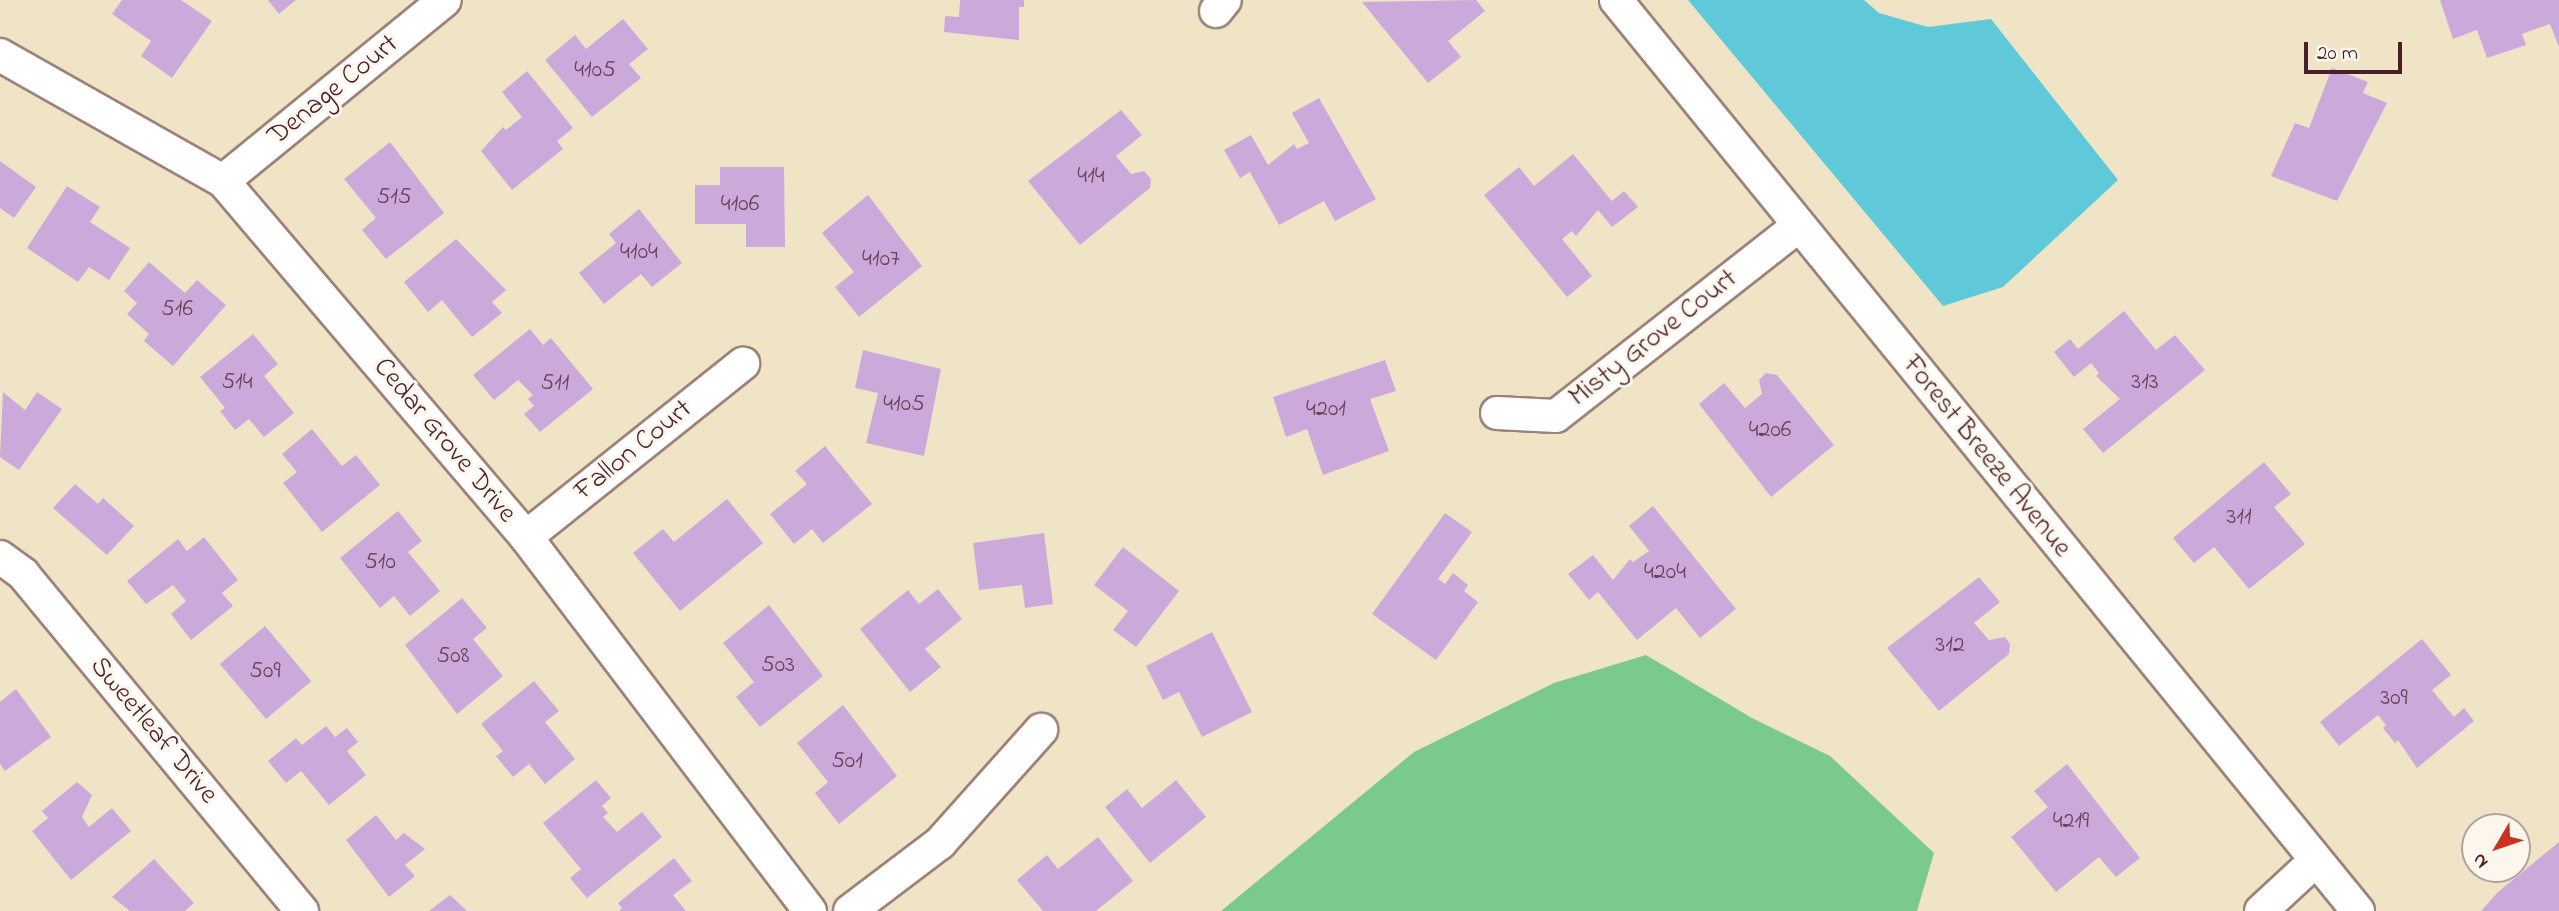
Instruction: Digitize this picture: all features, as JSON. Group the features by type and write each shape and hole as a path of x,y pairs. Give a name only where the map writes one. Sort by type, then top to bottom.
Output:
{"street":[{"name":"Denage Court","path":"223,181 446,0"},
{"name":"Forest Breeze Avenue","path":"1616,0 2358,911"},
{"name":"Cedar Grove Drive","path":"0,55 223,181 526,537 810,911"},
{"name":"Misty Grove Court","path":"1497,413 1556,415 1798,226"},
{"name":"Fallon Court","path":"526,537 743,364"},
{"name":"Sweetleaf Drive","path":"0,557 23,574 302,911"},
{"path":"850,911 940,843 1041,730"},
{"path":"2261,911 2315,861"}],"green space":[{"path":"1646,655 1752,718 1830,756 1934,853 1917,911 1221,911 1414,752 1554,683"}],"water":[{"path":"1688,0 1864,0 1879,13 1928,27 1991,19 2118,180 2003,287 1943,306"}],"building":[{"path":"122,0 181,0 212,21 172,78 141,56 151,41 112,14"},
{"path":"268,0 296,0 279,14"},
{"path":"960,0 1024,0 1024,7 1019,7 1019,40 944,32 945,16 959,17"},
{"path":"1476,0 1485,11 1448,41 1461,57 1428,83 1362,2"},
{"path":"2440,0 2559,0 2559,47 2550,24 2522,34 2526,45 2487,58 2477,30 2453,39"},
{"path":"623,19 648,49 629,64 641,78 592,117 545,60 575,35 586,49"},
{"path":"2332,68 2368,82 2363,93 2387,103 2337,201 2271,176 2295,123 2309,128"},
{"path":"527,71 573,128 557,141 563,149 512,190 481,151 503,127 506,130 522,117 502,92"},
{"path":"1319,98 1376,199 1335,221 1324,201 1279,225 1250,172 1240,178 1224,150 1251,135 1268,165 1294,144 1297,149 1309,143 1292,113"},
{"path":"1121,110 1142,135 1116,156 1131,174 1144,171 1151,179 1150,188 1080,245 1028,181"},
{"path":"390,142 444,213 386,259 362,230 376,218 344,179"},
{"path":"1573,154 1612,201 1624,191 1638,207 1612,227 1598,210 1576,236 1572,231 1562,239 1592,276 1567,297 1484,195 1519,167 1534,186"},
{"path":"0,161 36,187 14,218 0,208"},
{"path":"720,167 784,167 785,247 746,247 746,224 695,224 695,185 720,185"},
{"path":"67,186 100,207 90,222 130,248 109,280 89,267 78,282 27,248"},
{"path":"868,195 922,266 859,317 835,287 854,272 822,233"},
{"path":"639,209 682,263 652,287 641,274 604,304 579,273 616,243 609,234"},
{"path":"456,239 506,290 492,302 502,313 472,337 442,300 428,312 404,282"},
{"path":"149,262 185,293 197,280 226,305 173,366 144,341 149,334 127,314 137,303 124,291"},
{"path":"2124,311 2156,350 2175,335 2205,370 2103,453 2083,429 2120,399 2096,376 2099,373 2091,363 2074,377 2054,352 2070,339 2078,349"},
{"path":"530,329 543,345 551,338 593,389 540,432 524,414 534,406 528,399 533,395 518,380 494,400 473,375"},
{"path":"253,334 278,364 264,376 294,413 264,437 249,419 235,430 220,411 225,408 200,377"},
{"path":"863,350 941,369 924,456 866,443 878,393 855,388"},
{"path":"1385,360 1396,391 1370,399 1389,451 1323,475 1307,429 1286,437 1273,397"},
{"path":"1766,373 1777,375 1834,445 1771,497 1699,404 1724,383 1745,408 1762,394 1759,380"},
{"path":"3,392 25,410 37,392 62,409 19,470 0,457"},
{"path":"312,429 342,466 356,455 380,485 322,532 283,483 297,472 282,454"},
{"path":"825,446 872,504 823,543 812,529 794,544 770,514 807,484 795,471"},
{"path":"2264,462 2291,494 2274,507 2305,544 2249,589 2214,547 2194,563 2173,538"},
{"path":"75,484 98,504 103,498 134,526 107,555 53,508"},
{"path":"727,499 763,543 680,611 633,553 663,529 674,542"},
{"path":"1653,506 1736,609 1700,638 1676,608 1637,640 1598,592 1589,600 1568,574 1593,555 1613,580 1630,559 1633,562 1649,551 1629,526"},
{"path":"398,511 422,541 408,552 440,591 410,616 394,596 380,608 340,558"},
{"path":"1445,513 1472,532 1438,579 1445,584 1453,573 1468,585 1464,591 1478,602 1436,660 1372,614"},
{"path":"1044,533 1053,604 1025,608 1022,585 979,590 973,543"},
{"path":"204,537 238,580 222,593 233,606 191,640 171,614 186,601 173,585 146,604 127,581 178,539 187,551"},
{"path":"1123,547 1179,591 1136,647 1113,630 1128,611 1094,585"},
{"path":"1979,577 2000,602 1974,623 1989,640 2005,637 2010,644 2009,654 1939,711 1887,648"},
{"path":"938,589 962,619 925,649 941,667 910,692 860,629 908,590 919,604"},
{"path":"462,598 487,628 473,639 503,676 457,714 405,645"},
{"path":"769,605 823,676 760,727 736,697 754,682 723,643"},
{"path":"265,626 311,681 266,719 220,664"},
{"path":"1212,632 1252,712 1202,737 1179,692 1163,700 1146,666"},
{"path":"2422,639 2451,675 2432,690 2454,717 2464,708 2474,721 2417,768 2398,740 2395,743 2383,728 2386,725 2378,715 2339,746 2320,722"},
{"path":"534,681 559,711 545,722 575,759 545,784 529,764 513,777 496,756 503,751 481,724"},
{"path":"16,689 51,737 5,771 0,764 0,702"},
{"path":"843,705 897,776 839,824 815,793 828,782 797,743"},
{"path":"326,726 335,737 347,728 358,742 347,751 366,775 329,805 301,771 286,783 268,761 296,738 302,745"},
{"path":"2067,764 2140,858 2116,877 2099,857 2056,892 2011,837 2048,807 2034,791"},
{"path":"596,780 611,798 602,806 608,813 603,817 617,832 642,812 662,837 587,898 570,878 581,869 543,823"},
{"path":"1176,780 1206,817 1150,863 1105,807 1127,789 1142,808"},
{"path":"77,782 92,795 82,817 89,827 112,808 131,831 71,880 32,831 48,818 42,811"},
{"path":"376,815 396,840 404,833 425,849 405,865 415,876 389,897 346,840"},
{"path":"1098,837 1133,881 1096,911 1043,911 1017,880 1047,855 1058,869"},
{"path":"2559,842 2559,911 2481,911 2509,883 2531,883 2531,865"},
{"path":"674,858 692,881 673,895 686,911 619,911 622,908 618,903"},
{"path":"154,859 194,903 185,911 130,911 112,897"},
{"path":"450,895 467,911 429,911"}]}
